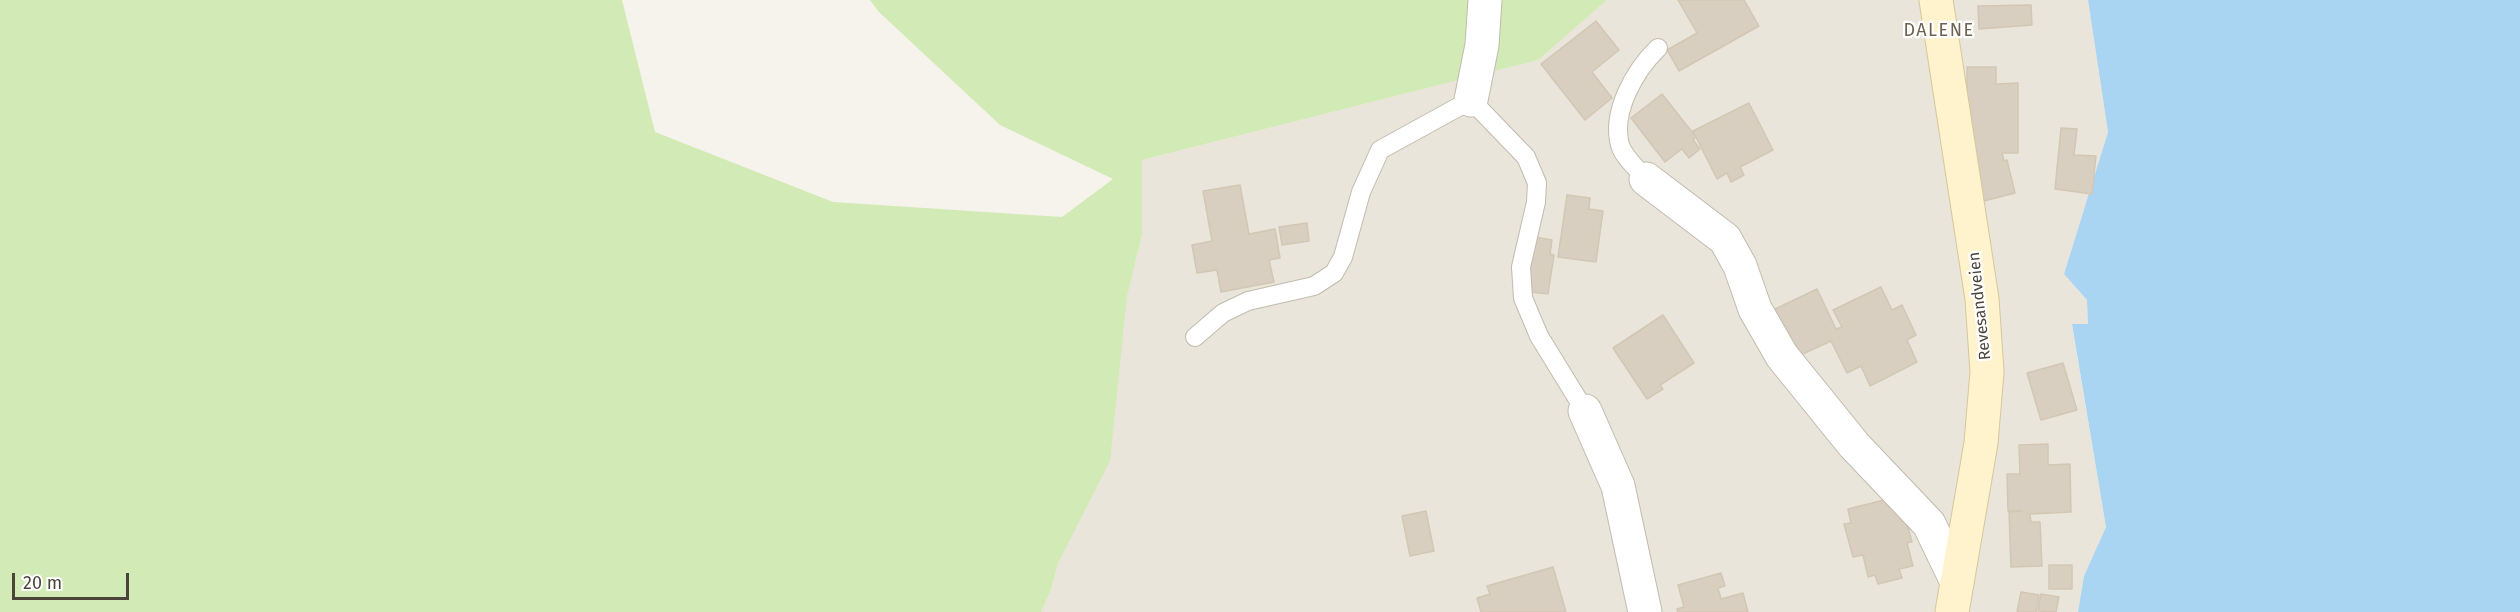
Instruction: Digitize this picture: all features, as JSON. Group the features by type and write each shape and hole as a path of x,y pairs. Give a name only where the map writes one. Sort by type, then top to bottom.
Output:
{"main road":[{"name":"Revesandveien","path":"1936,0 1982,299 1987,372 1981,443 1954,597"}],"street":[{"path":"1472,100 1482,45 1485,0"},
{"path":"1646,179 1725,239 1740,266 1755,309 1782,356 1854,445 1929,524 1954,597"},
{"path":"1585,411 1618,486 1645,612"}],"lane":[{"path":"1646,179 1624,153 1620,144 1619,121 1635,76 1646,59 1658,48"},
{"path":"1195,337 1223,314 1248,301 1314,285 1334,273 1343,257 1361,192 1380,150 1472,100 1526,157 1537,183 1536,202 1521,267 1522,298 1539,336 1585,411"}],"shaded area":[{"path":"1607,0 2088,0 2108,132 2064,274 2087,300 2088,324 2072,325 2106,527 2084,576 2078,612 1041,612 1051,590 1142,235 1142,160 1537,60"}],"green space":[{"path":"0,0 622,0 655,132 833,202 1062,217 1113,179 1000,125 879,12 870,0 1607,0 1538,60 1142,160 1142,235 1127,296 1110,461 1058,563 1051,590 1041,612 0,612"}],"water":[{"path":"2088,0 2520,0 2520,612 2078,612 2084,576 2106,527 2072,324 2088,324 2087,300 2064,274 2108,132"}],"building":[{"path":"1678,0 1744,0 1759,26 1679,71 1667,50 1697,33"},
{"path":"2031,5 2032,25 1979,29 1978,6"},
{"path":"1596,21 1619,50 1592,72 1612,98 1585,120 1541,64"},
{"path":"1967,67 1996,67 1996,84 2018,83 2018,153 2002,153 2004,161 2007,160 2015,193 1980,202 1967,153"},
{"path":"1662,94 1696,137 1693,140 1700,149 1689,158 1682,149 1665,162 1631,118"},
{"path":"1749,103 1773,150 1740,167 1744,175 1731,182 1727,173 1717,179 1693,131"},
{"path":"2061,128 2077,129 2074,155 2096,156 2092,194 2055,189"},
{"path":"1240,185 1249,234 1275,229 1280,258 1269,260 1274,282 1221,292 1217,270 1197,273 1192,245 1212,241 1203,191"},
{"path":"1567,195 1590,198 1589,209 1603,211 1596,262 1558,257"},
{"path":"1307,223 1309,241 1282,245 1279,227"},
{"path":"1535,237 1552,240 1550,254 1554,255 1548,294 1531,292 1532,284 1528,283"},
{"path":"1881,287 1892,310 1902,305 1916,335 1907,340 1917,362 1870,386 1861,366 1847,373 1831,341 1794,358 1771,311 1817,289 1836,329 1842,327 1833,310"},
{"path":"1663,315 1694,363 1660,385 1663,389 1647,399 1613,348"},
{"path":"2063,363 2077,410 2041,420 2027,373"},
{"path":"2048,444 2048,465 2070,464 2071,512 2030,514 2031,522 2040,522 2042,566 2011,567 2009,512 2022,511 2008,511 2007,474 2020,474 2019,445"},
{"path":"1896,497 1902,521 1906,520 1912,542 1907,543 1913,566 1899,569 1902,578 1878,584 1875,575 1868,577 1863,555 1853,557 1844,524 1851,523 1848,509"},
{"path":"1426,511 1434,551 1410,556 1402,516"},
{"path":"2049,565 2072,565 2072,589 2049,589"},
{"path":"1553,567 1566,612 1481,612 1477,598 1490,594 1487,586"},
{"path":"1721,573 1725,586 1718,588 1721,599 1743,593 1748,612 1678,612 1677,609 1684,607 1678,585"},
{"path":"2021,592 2039,595 2036,612 2017,612"},
{"path":"2041,594 2059,597 2056,612 2038,611"}],"district":[{"name":"DALENE","path":"1939,31"}]}
